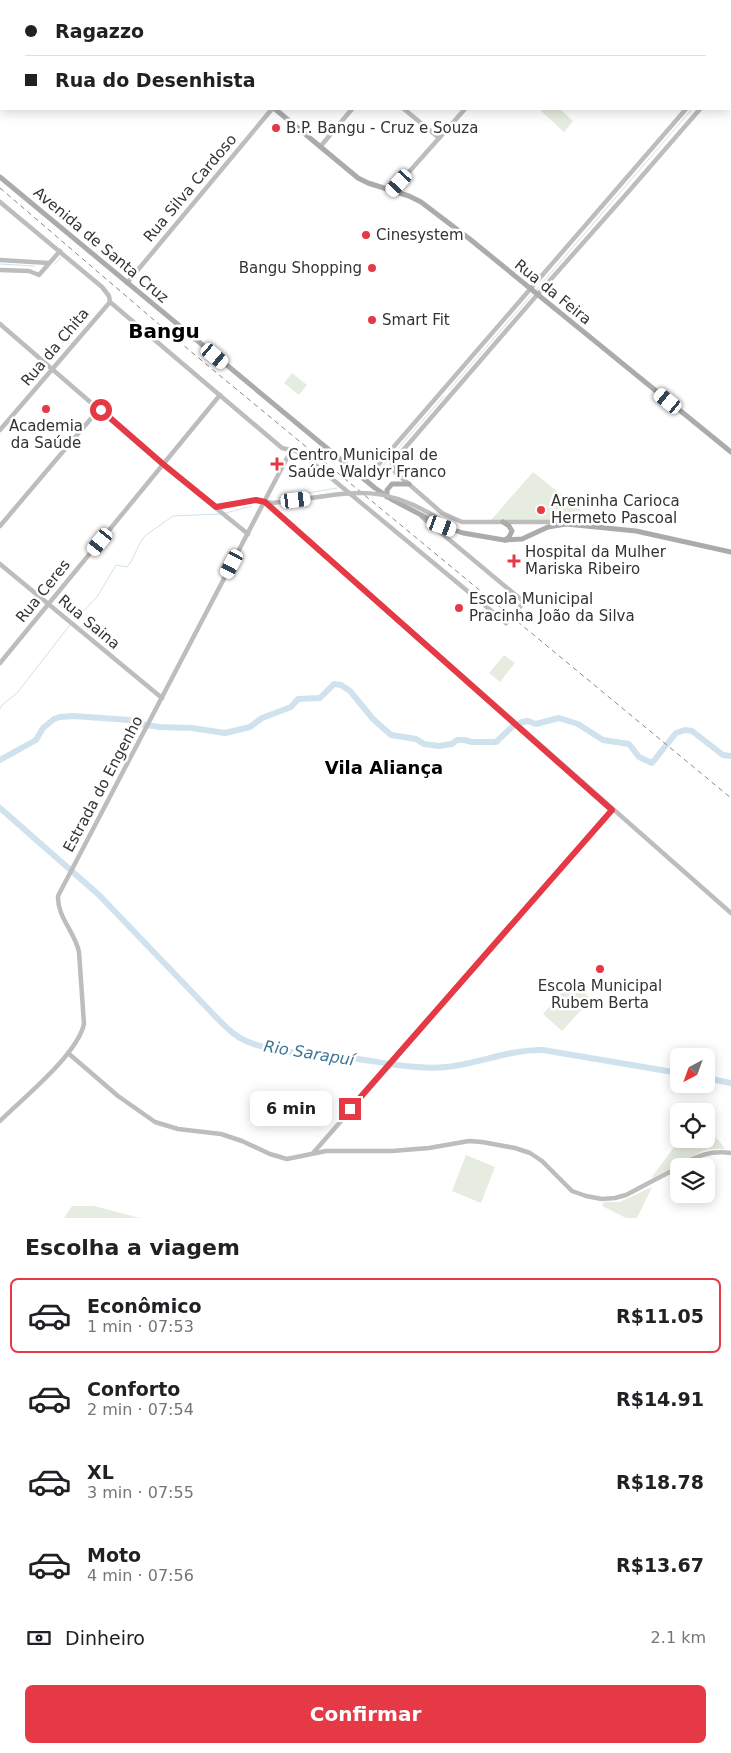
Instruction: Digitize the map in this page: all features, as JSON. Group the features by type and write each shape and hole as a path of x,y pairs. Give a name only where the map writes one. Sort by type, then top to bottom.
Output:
{"main road":[{"name":"Rua da Feira","path":"275,110 348,170 368,183 421,202 731,452"},
{"name":"Avenida de Santa Cruz","path":"0,177 365,480 387,497 419,515 463,533 504,540 522,540 548,527 564,524 636,531 731,552"},
{"path":"387,497 387,490 392,484 408,484"},
{"path":"503,522 510,526 512,532 504,540"}],"street":[{"name":"Rua Silva Cardoso","path":"127,283 273,110"},
{"path":"320,147 351,110"},
{"path":"405,110 439,138"},
{"path":"392,191 463,110"},
{"path":"534,292 685,110"},
{"path":"365,480 534,292 629,191 699,110"},
{"path":"0,202 60,250 102,287 109,296 110,302 282,448 307,458 506,623 524,602 419,515"},
{"path":"0,270 29,271 40,275 60,250"},
{"path":"0,260 49,263"},
{"name":"Avenida de Santa Cruz","path":"534,292 392,463 393,469 408,484 447,516 462,522 553,522 564,524"},
{"name":"Rua da Chita","path":"0,430 110,302"},
{"path":"0,324 163,464 248,534"},
{"name":"Rua Ceres","path":"0,664 220,395"},
{"path":"0,526 99,409"},
{"name":"Estrada do Engenho","path":"0,1121 68,1053 82,1033 84,1024 77,943 61,915 58,896 292,451"},
{"path":"216,507 256,500 265,502 296,500 372,492 397,497 463,533"},
{"path":"265,502 731,913"},
{"name":"Rua Saina","path":"0,564 162,698"},
{"path":"314,1152 612,810"},
{"path":"68,1053 134,1108 155,1122 165,1126 221,1134 242,1140 270,1154 287,1158 314,1152 392,1151 469,1141 482,1142 515,1148 530,1153 542,1160 572,1190 586,1196 602,1199 626,1195 670,1171"},
{"path":"694,1158 710,1152 731,1153"}],"shaded area":[{"path":"540,110 561,110 573,121 564,132"},
{"path":"292,373 307,385 299,395 284,383"},
{"path":"533,472 581,510 583,515 580,520 491,520"},
{"path":"504,655 515,663 500,682 489,673"},
{"path":"572,981 591,999 562,1031 543,1014"},
{"path":"715,1137 725,1149 709,1149 689,1158 670,1158 670,1169 652,1177 673,1148 715,1148"},
{"path":"466,1155 495,1167 481,1203 452,1191"},
{"path":"652,1187 637,1218 626,1218 602,1206 604,1202 620,1202"},
{"path":"72,1206 94,1206 140,1218 64,1218"}],"waterway":[{"path":"536,290 691,110"},
{"path":"55,264 61,257"},
{"path":"0,264 35,266"},
{"path":"449,390 533,293"},
{"path":"373,477 444,396"},
{"path":"278,498 337,488"},
{"path":"226,513 252,506"},
{"path":"75,620 97,597 116,565 127,567 146,535 173,516 220,514"},
{"path":"0,709 2,705 17,693 70,625"},
{"path":"0,760 36,740 43,728 54,719 60,717 73,716 130,720 139,724 160,727 192,728 225,733 250,727 262,718 291,707 298,699 320,698 334,684 341,685 350,691 373,719 391,735 416,739 424,744 439,746 452,744 457,740 496,742 513,726 522,722 528,721 536,724 559,718 578,724 603,740 629,744 639,757 652,763 676,733 685,730 692,731 723,755 731,756"},
{"name":"Rio Sarapuí","path":"0,808 99,895 223,1024 234,1034 246,1041 270,1049 297,1053 434,1068 458,1065 518,1052 543,1050 670,1071"},
{"name":"Rio Sarapuí","path":"715,1080 731,1083"}],"railway":[{"path":"0,188 189,350 731,798"}],"place":[{"name":"B.P. Bangu - Cruz e Souza","path":"276,128"},
{"name":"Cinesystem","path":"366,235"},
{"name":"Bangu Shopping","path":"372,268"},
{"name":"Smart Fit","path":"372,320"},
{"name":"Academia da Saúde","path":"46,409"},
{"name":"Centro Municipal de Saúde Waldyr Franco","path":"277,464"},
{"name":"Areninha Carioca Hermeto Pascoal","path":"541,510"},
{"name":"Hospital da Mulher Mariska Ribeiro","path":"514,561"},
{"name":"Escola Municipal Pracinha João da Silva","path":"459,608"},
{"name":"Escola Municipal Rubem Berta","path":"600,969"}],"district":[{"name":"Bangu","path":"164,331"},
{"name":"Vila Aliança","path":"384,767"}],"route":[{"path":"101,410 216,507 256,500 265,502 612,810 350,1109"}]}
